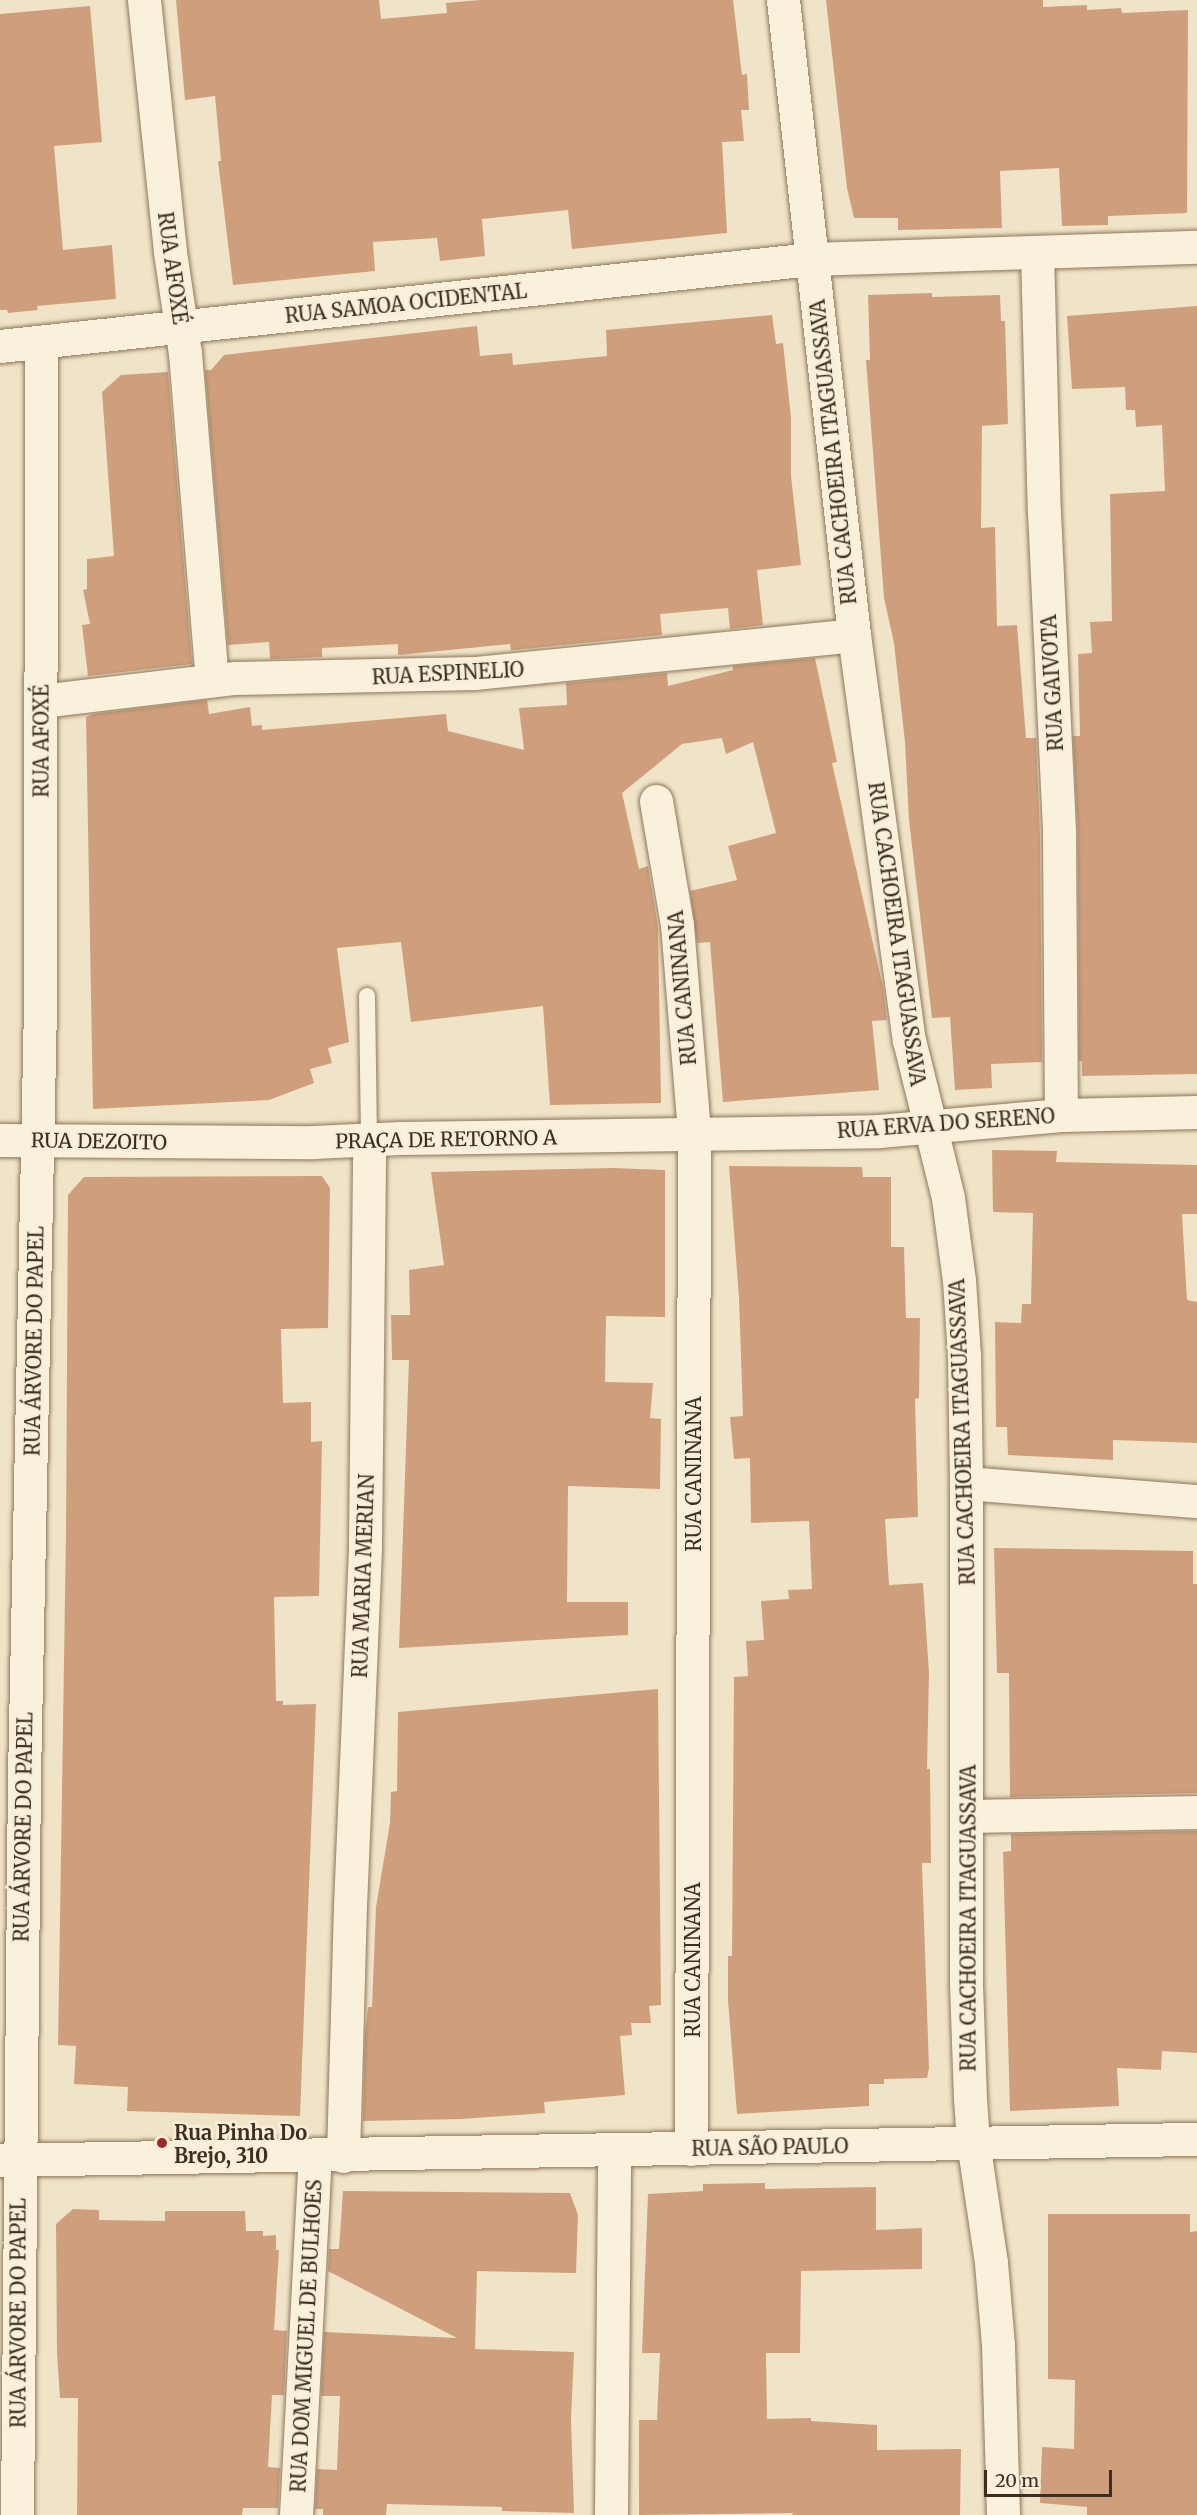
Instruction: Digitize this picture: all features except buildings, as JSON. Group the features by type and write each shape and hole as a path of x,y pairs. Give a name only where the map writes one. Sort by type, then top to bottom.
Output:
{"street":[{"name":"RUA AFOXÉ","path":"144,0 167,230 181,326 212,680"},
{"name":"RUA CACHOEIRA ITAGUASSAVA","path":"783,0 854,635 909,1040 948,1198 958,1280 964,1354 966,1483 968,1816 966,1984 973,2142 985,2210 996,2321 1003,2515"},
{"name":"RUA SAMOA OCIDENTAL","path":"0,346 811,259 1197,248"},
{"name":"RUA GAIVOTA","path":"1037,252 1045,524 1059,834 1061,1115"},
{"name":"RUA AFOXÉ","path":"38,1139 41,342"},
{"name":"RUA ESPINELIO","path":"41,701 212,680 475,673 854,635"},
{"name":"RUA CANINANA","path":"656,801 666,849 678,936 694,1134 692,2149"},
{"name":"RUA ERVA DO SERENO","path":"694,1134 879,1131 1061,1115 1197,1112"},
{"name":"PRAÇA DE RETORNO A","path":"198,1142 313,1142 369,1139 694,1134"},
{"name":"RUA ÁRVORE DO PAPEL","path":"16,2515 9,2160 38,1139"},
{"name":"RUA MARIA MERIAN","path":"329,2157 350,1906 365,1544 369,1139"},
{"name":"RUA DEZOITO","path":"0,1140 198,1142"},
{"path":"966,1483 1197,1501"},
{"path":"968,1816 1197,1812"},
{"name":"RUA SÃO PAULO","path":"9,2160 329,2157 1197,2139"},
{"path":"611,2515 614,2150"},
{"name":"RUA DOM MIGUEL DE BULHOES","path":"297,2515 329,2157"}],"lane":[{"name":"RUA MARIA MERIAN","path":"367,996 369,1139"}],"place":[{"name":"Rua Pinha Do Brejo, 310","path":"162,2143"}]}
